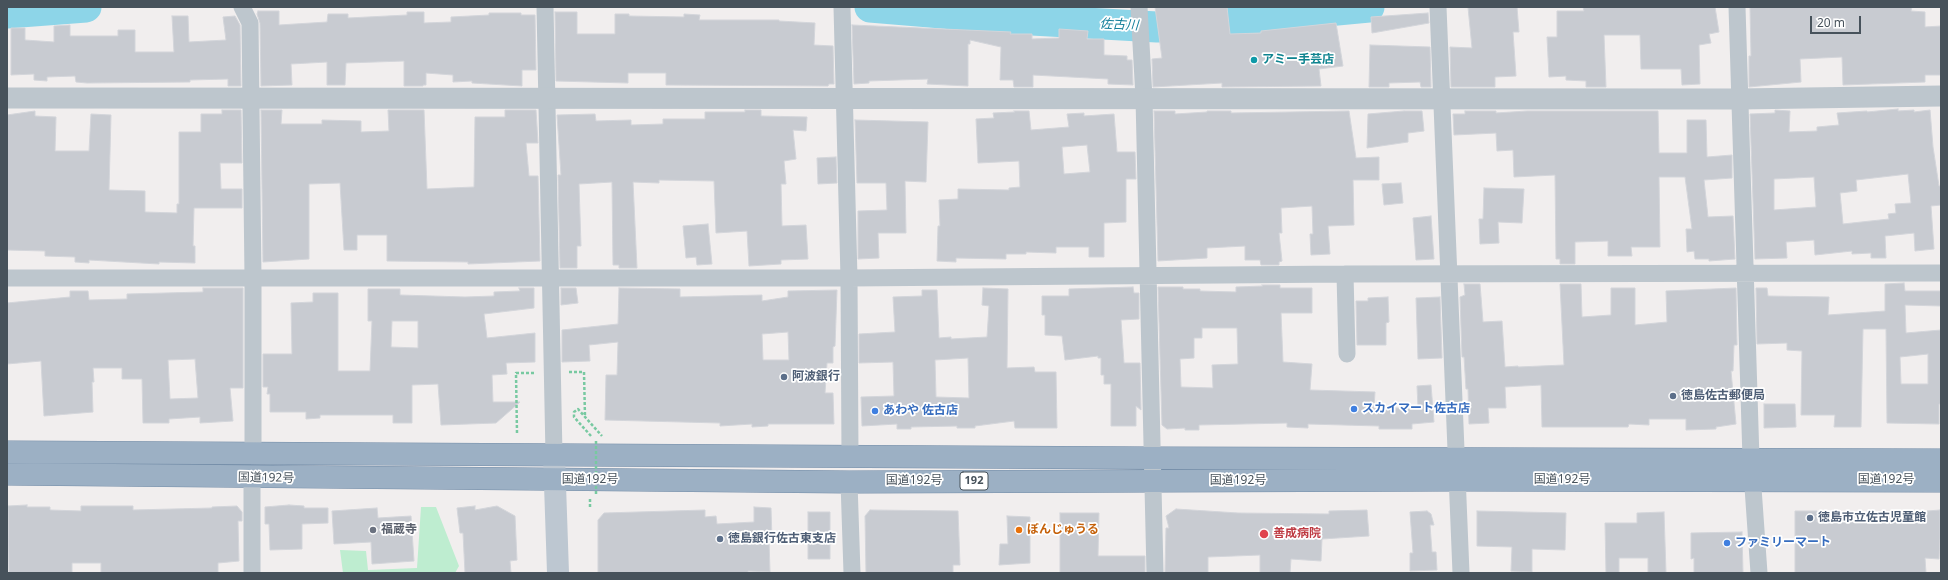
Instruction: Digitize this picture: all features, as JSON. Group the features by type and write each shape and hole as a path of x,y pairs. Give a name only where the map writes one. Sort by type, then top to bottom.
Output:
{"highway":[{"name":"国道192号","path":"7,452 1153,458 1455,458 1752,469 1941,481"},
{"name":"国道192号","path":"7,474 252,478 849,482 1456,480 1752,469 1941,460"}],"main road":[{"path":"554,455 558,573"}],"street":[{"path":"242,7 250,23 253,278 252,454"},
{"path":"1438,7 1460,573"},
{"path":"1737,7 1744,274 1752,469 1759,573"},
{"path":"545,10 554,455"},
{"path":"1139,10 1144,98 1155,573"},
{"path":"842,14 846,98 850,456"},
{"path":"7,98 1739,99 1941,96"},
{"path":"7,278 849,278 1345,274 1941,273"},
{"path":"1345,274 1347,354"},
{"path":"252,478 252,573"},
{"path":"849,482 852,573"}],"path":[{"path":"598,494 596,494 596,441 574,417 574,412 578,409 604,438"}],"green space":[{"path":"421,507 436,507 459,566 455,573 343,573 340,550 366,551 368,570 417,568"}],"building":[{"path":"1155,7 1227,7 1230,34 1261,33 1261,31 1336,23 1343,66 1319,69 1321,86 1222,87 1222,83 1153,87 1152,59 1162,58"},
{"path":"1468,7 1517,7 1519,32 1513,32 1516,76 1495,77 1495,87 1451,87 1450,47 1472,48"},
{"path":"1583,7 1715,7 1719,32 1709,34 1711,43 1699,45 1700,84 1682,85 1681,69 1641,69 1640,35 1604,35 1606,87 1586,87 1586,81 1566,80 1566,76 1549,77 1547,37 1557,37 1557,11 1584,11"},
{"path":"1750,7 1912,7 1911,11 1925,12 1925,27 1941,26 1941,75 1925,75 1925,82 1843,85 1842,57 1800,59 1801,82 1749,87 1749,56 1751,56"},
{"path":"258,11 279,11 279,25 327,22 328,14 348,14 348,18 407,15 407,12 424,12 424,23 451,22 451,17 489,15 489,13 521,13 521,15 535,15 536,70 522,70 522,86 472,83 472,81 453,82 453,75 426,73 426,85 404,86 404,61 346,63 345,85 327,85 327,62 291,64 292,85 261,86 260,23 257,14"},
{"path":"555,12 577,12 577,34 615,34 615,14 629,14 629,16 684,17 684,14 700,15 699,20 779,20 815,23 814,45 833,46 834,84 829,84 828,86 666,85 666,73 628,73 628,83 556,81"},
{"path":"1428,13 1429,23 1372,33 1371,17"},
{"path":"172,16 188,16 189,42 226,40 223,17 235,16 240,25 241,86 228,86 228,79 190,80 190,82 87,83 76,82 75,76 47,77 47,81 34,80 34,74 11,75 11,28 25,28 25,40 54,42 54,26 70,25 70,36 118,36 118,30 135,30 135,52 174,52"},
{"path":"852,25 1011,32 1010,34 1032,34 1032,39 1059,38 1059,29 1088,31 1087,39 1104,39 1104,55 1127,56 1127,60 1132,60 1133,85 1108,84 1108,79 1033,75 1033,87 1014,87 1013,80 1000,80 1001,47 970,40 970,44 968,44 968,86 927,84 928,79 869,81 869,83 854,84"},
{"path":"1370,45 1430,47 1431,87 1421,87 1420,82 1389,83 1389,87 1369,87"},
{"path":"1898,109 1898,111 1914,110 1914,112 1930,110 1933,147 1939,186 1941,186 1941,205 1931,206 1934,249 1915,251 1914,233 1885,236 1886,258 1871,258 1871,253 1852,254 1852,251 1815,255 1814,240 1786,242 1787,258 1755,259 1750,114 1775,113 1775,110 1790,111 1789,132 1817,131 1817,127 1839,125 1837,113","holes":["1908,174 1911,203 1895,204 1896,213 1888,214 1889,219 1843,224 1840,193 1857,191 1856,180","1814,177 1816,207 1774,210 1774,179"]},
{"path":"222,110 241,110 242,163 220,163 221,189 242,189 242,208 194,208 193,246 195,246 195,263 159,262 159,264 89,260 89,263 75,262 75,257 45,256 45,251 7,250 7,115 35,111 35,116 56,117 55,151 89,151 91,114 111,115 109,190 145,191 145,212 177,213 177,204 179,204 179,132 201,132 201,114 222,114"},
{"path":"261,110 282,110 281,124 322,124 322,120 361,121 361,132 389,131 388,110 424,110 427,189 474,187 475,117 505,117 505,110 536,110 538,143 526,143 529,176 538,176 540,261 468,264 468,262 387,261 387,235 357,235 357,250 344,250 340,183 309,184 309,259 263,262"},
{"path":"745,110 761,110 761,116 807,117 806,131 793,130 796,159 784,161 786,184 781,184 782,226 806,225 808,259 781,260 781,264 749,266 747,231 716,233 714,181 659,180 659,183 633,182 637,268 619,268 619,265 613,265 612,182 579,184 581,246 577,246 577,268 560,268 558,175 561,175 557,115 595,114 596,121 631,120 631,125 663,124 663,119 705,119 705,112 745,112"},
{"path":"1014,111 1029,111 1031,130 1069,127 1067,114 1084,113 1084,116 1114,114 1117,152 1135,152 1136,179 1126,179 1126,222 1104,223 1104,257 1089,257 1089,247 1056,247 1056,253 1026,252 1026,254 1006,254 1006,259 956,258 956,262 937,261 938,226 940,226 939,200 958,199 958,189 1009,190 1009,188 1020,187 1019,161 978,163 976,119 994,118 993,113 1015,112","holes":["1087,145 1090,172 1064,174 1062,147"]},
{"path":"1154,111 1175,111 1175,114 1207,111 1231,111 1231,113 1349,111 1356,158 1379,157 1379,180 1353,180 1354,225 1328,226 1330,254 1311,255 1310,234 1313,234 1312,206 1281,208 1282,233 1279,233 1282,261 1279,262 1279,265 1261,265 1260,260 1245,260 1245,246 1207,248 1207,258 1158,261"},
{"path":"1422,111 1424,131 1408,133 1408,142 1367,148 1368,114"},
{"path":"1465,111 1496,111 1496,113 1527,111 1658,111 1659,153 1687,153 1687,120 1706,120 1707,157 1732,155 1732,178 1704,180 1708,217 1733,216 1735,259 1709,261 1709,259 1695,259 1694,251 1687,252 1686,229 1692,229 1685,177 1659,177 1660,247 1631,247 1632,256 1608,256 1608,241 1575,242 1575,264 1560,264 1560,259 1556,259 1555,175 1514,177 1513,150 1497,151 1496,133 1454,135 1453,114 1465,114"},
{"path":"855,120 928,122 926,182 905,181 906,233 878,233 879,258 858,259 858,211 887,210 886,183 857,183"},
{"path":"836,157 837,183 818,184 817,158"},
{"path":"1401,183 1403,203 1384,205 1382,184"},
{"path":"1484,188 1524,189 1522,223 1498,222 1499,243 1480,244 1479,219 1483,219"},
{"path":"1431,216 1434,259 1416,260 1413,218"},
{"path":"708,224 712,264 697,265 696,257 686,258 683,226"},
{"path":"1904,283 1905,291 1941,291 1941,306 1905,305 1906,333 1941,330 1941,404 1939,404 1939,424 1887,423 1886,329 1863,329 1861,427 1834,427 1835,415 1801,415 1802,351 1787,350 1787,343 1757,344 1756,288 1767,288 1768,296 1829,297 1828,315 1885,311 1885,284","holes":["1928,354 1928,384 1901,384 1900,357"]},
{"path":"1464,284 1480,284 1483,322 1502,321 1505,367 1564,365 1560,284 1581,284 1582,317 1611,315 1611,288 1635,288 1635,325 1667,322 1666,291 1736,288 1737,345 1734,345 1733,371 1731,371 1736,424 1716,427 1716,429 1686,430 1686,419 1649,419 1649,425 1629,424 1628,427 1542,427 1541,385 1505,387 1506,408 1488,408 1489,423 1469,424 1468,389 1466,389 1464,357 1462,357 1460,297 1465,295"},
{"path":"1262,285 1280,285 1280,288 1312,288 1312,313 1281,313 1283,362 1312,364 1310,390 1375,392 1374,408 1418,408 1417,386 1431,385 1434,422 1412,424 1412,429 1379,429 1379,426 1308,424 1308,428 1287,427 1287,423 1199,425 1199,430 1185,430 1185,428 1167,429 1162,425 1158,287 1183,287 1183,289 1200,289 1200,291 1236,292 1236,287 1263,286","holes":["1202,328 1237,328 1238,364 1212,365 1213,388 1181,387 1180,359 1194,358 1194,338 1202,338"]},
{"path":"1133,287 1134,293 1139,293 1139,319 1121,320 1124,363 1140,363 1141,410 1136,406 1136,426 1111,426 1111,384 1104,384 1104,375 1101,375 1101,358 1098,358 1098,356 1065,360 1062,336 1045,335 1045,315 1042,315 1042,296 1069,296 1069,289"},
{"path":"203,288 243,288 243,388 230,388 233,421 200,423 200,417 169,419 169,423 143,423 142,379 122,379 122,368 93,368 93,412 44,416 41,361 7,364 7,303 70,297 70,291 88,291 89,300 127,299 127,294 203,292","holes":["195,359 198,398 170,399 168,360"]},
{"path":"519,288 534,288 534,308 484,314 487,338 535,333 535,362 506,363 507,374 492,375 493,402 520,402 496,423 441,425 438,384 412,385 412,423 393,423 393,415 320,415 320,418 306,419 306,412 270,412 270,394 267,394 268,387 263,387 263,354 292,354 291,303 313,302 313,293 338,293 338,371 370,371 372,321 368,321 368,289 400,289 400,295 465,297 494,296 494,292 520,291","holes":["392,321 418,321 418,348 391,347"]},
{"path":"561,288 576,288 578,303 561,305"},
{"path":"619,288 680,289 680,297 762,295 762,301 788,297 788,291 837,290 835,346 833,347 833,363 827,363 825,393 833,393 834,424 768,424 768,426 752,427 752,424 720,426 720,423 605,420 606,375 617,375 618,342 589,345 590,361 562,362 562,330 618,324","holes":["788,332 789,360 763,360 762,334"]},
{"path":"983,288 1008,289 1007,368 1034,367 1035,372 1056,372 1057,428 1015,428 1014,421 975,426 975,428 957,428 957,426 911,427 911,429 897,429 897,424 862,426 861,397 894,396 893,362 859,363 859,334 895,332 893,297 922,296 922,290 937,290 939,338 951,337 951,339 987,337 989,306 982,305","holes":["968,358 969,398 936,397 935,360"]},
{"path":"1388,297 1389,322 1386,323 1386,345 1357,345 1356,301 1368,301 1368,298"},
{"path":"1440,297 1442,358 1418,359 1416,298"},
{"path":"1764,404 1795,404 1796,427 1764,428"},
{"path":"27,505 27,507 50,507 50,510 81,511 81,506 133,506 133,510 237,506 242,512 242,521 238,521 239,561 218,563 218,573 101,573 101,563 72,563 72,573 9,573 8,506"},
{"path":"289,505 304,506 304,508 328,508 328,523 302,524 302,549 270,550 269,524 265,524 265,507"},
{"path":"475,506 475,510 497,506 515,516 517,560 510,561 511,573 465,573 463,533 460,533 457,508"},
{"path":"754,507 771,508 772,540 769,540 770,572 598,573 598,520 604,513 705,510 705,517 716,516 717,524 754,522"},
{"name":"福蔵寺","path":"377,508 378,518 411,516 414,561 372,564 371,542 334,544 332,511"},
{"path":"1176,509 1238,513 1329,514 1329,511 1367,510 1369,536 1322,539 1321,561 1291,559 1290,573 1260,573 1260,555 1208,557 1208,573 1165,573 1166,528 1169,528 1166,516"},
{"path":"870,510 958,511 960,565 953,565 953,573 866,573 865,516"},
{"path":"1940,510 1939,559 1925,558 1926,573 1795,573 1795,511 1817,511 1817,522 1868,522 1868,513 1927,513 1927,511"},
{"path":"1427,511 1431,514 1434,525 1430,525 1432,552 1436,552 1437,570 1410,571 1410,553 1413,553 1410,512"},
{"path":"1477,511 1566,513 1565,550 1532,549 1532,572 1511,571 1512,547 1477,546"},
{"path":"808,512 830,512 830,559 808,559"},
{"path":"1664,512 1666,573 1648,573 1648,558 1619,558 1619,573 1606,573 1605,523 1637,523 1637,513"},
{"path":"1060,513 1099,513 1098,556 1145,556 1145,573 1060,573"},
{"name":"ぼんじゅうる","path":"1007,516 1030,517 1030,563 999,565 1000,544 1008,544"},
{"path":"1742,532 1743,573 1694,573 1694,558 1691,559 1691,533"}],"waterway":[{"name":"佐古川","path":"7,13 86,7"},
{"name":"佐古川","path":"870,7 1014,19 1157,27 1369,7"}],"place":[{"name":"アミー手芸店","path":"1254,60"},
{"name":"阿波銀行","path":"784,377"},
{"name":"徳島佐古郵便局","path":"1673,396"},
{"name":"スカイマート佐古店","path":"1354,409"},
{"name":"あわや 佐古店","path":"875,411"},
{"name":"徳島市立佐古児童館","path":"1810,518"},
{"name":"福蔵寺","path":"373,530"},
{"name":"ぼんじゅうる","path":"1019,530"},
{"name":"善成病院","path":"1264,534"},
{"name":"徳島銀行佐古東支店","path":"720,539"},
{"name":"ファミリーマート","path":"1727,543"}]}
